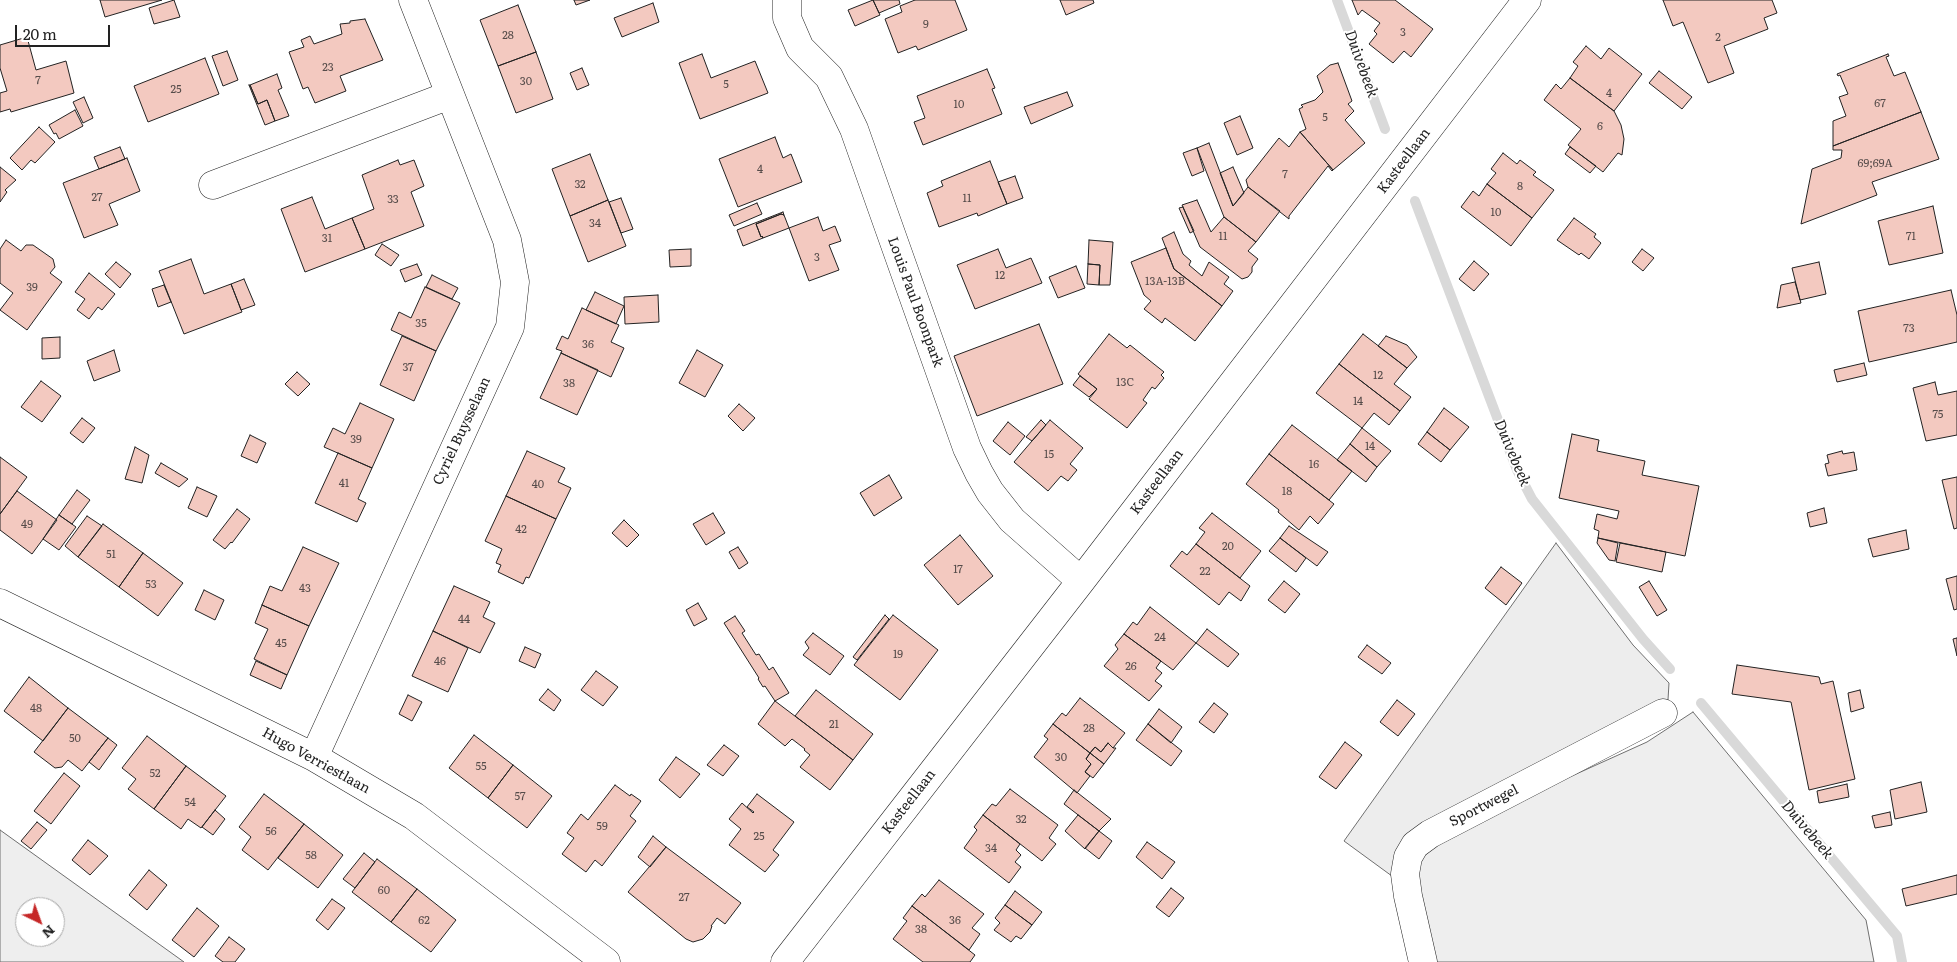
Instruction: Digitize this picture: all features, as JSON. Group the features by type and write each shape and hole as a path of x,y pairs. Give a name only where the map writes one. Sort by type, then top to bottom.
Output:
{"street":[{"name":"Cyriel Buysselaan","path":"314,757 510,326 515,282 507,240 413,0"},
{"name":"Louis Paul Boonpark","path":"787,0 787,18 800,48 829,76 854,129 967,448 979,473 990,492 1012,520 1081,581"},
{"name":"Kasteellaan","path":"785,962 1081,581 1527,0"},
{"path":"213,185 450,95"},
{"name":"Hugo Verriestlaan","path":"0,603 314,757 414,816 606,962"},
{"name":"Sportwegel","path":"1422,962 1405,874 1408,857 1416,845 1430,834 1663,713"}],"shaded area":[{"path":"1556,543 1633,645 1669,683 1668,700 1421,827 1396,879 1344,841"},
{"path":"1693,712 1866,920 1874,962 1434,962 1417,879 1419,861 1450,831 1647,742"},
{"path":"0,830 184,962 0,962"}],"building":[{"path":"100,0 162,0 105,17"},
{"path":"174,0 180,17 154,24 149,8"},
{"path":"574,0 590,0 576,5"},
{"path":"873,0 880,15 855,26 848,10"},
{"path":"873,0 899,0 900,4 879,13"},
{"path":"915,0 955,0 967,30 918,50 916,46 898,53 885,19 902,12 900,6"},
{"path":"1060,0 1093,0 1094,3 1066,15"},
{"path":"1352,0 1395,0 1433,29 1411,57 1404,51 1393,63 1369,44 1377,34 1374,31 1380,23 1362,10 1358,15"},
{"path":"1663,0 1772,0 1777,13 1764,18 1768,29 1724,46 1734,73 1708,83 1683,22 1673,26"},
{"path":"653,3 659,22 622,37 614,18"},
{"path":"518,5 536,52 498,66 480,20"},
{"path":"365,19 383,60 340,76 346,91 315,103 308,87 303,89 289,52 304,47 301,40 310,36 314,44 342,34 340,24"},
{"path":"27,37 36,70 66,61 74,93 11,112 10,109 0,112 0,93 7,91 0,68 0,45"},
{"path":"1586,46 1601,59 1609,48 1642,74 1614,111 1570,78 1578,66 1573,62"},
{"path":"227,51 238,80 223,86 212,56"},
{"path":"536,52 553,99 516,113 498,66"},
{"path":"702,54 711,78 755,61 768,93 700,119 679,63"},
{"path":"1888,54 1889,56 1886,57 1894,76 1905,72 1921,112 1833,146 1833,121 1846,116 1839,97 1848,94 1840,75 1838,76 1837,74"},
{"path":"205,58 219,94 148,122 134,86"},
{"path":"1338,63 1352,101 1348,104 1354,111 1345,120 1365,143 1333,170 1300,132 1306,129 1299,109 1303,107 1301,105 1315,100 1323,92 1317,76 1330,65"},
{"path":"582,68 589,85 577,90 570,73"},
{"path":"987,69 995,88 992,89 1002,114 923,145 914,122 925,118 917,96"},
{"path":"1659,71 1692,97 1682,109 1649,83"},
{"path":"277,74 282,88 278,90 289,116 275,121 267,100 258,104 250,85"},
{"path":"1570,78 1614,111 1621,125 1624,139 1622,155 1618,153 1603,172 1568,145 1581,129 1544,100 1556,84 1561,89"},
{"path":"249,85 258,104 267,100 275,121 265,125"},
{"path":"1067,92 1073,106 1031,124 1024,107"},
{"path":"84,97 93,118 83,123 73,102"},
{"path":"75,110 83,126 59,139 49,125"},
{"path":"1921,112 1939,159 1872,182 1877,195 1801,224 1812,169 1841,158 1842,150 1833,150 1833,146"},
{"path":"1240,116 1253,148 1237,155 1224,123"},
{"path":"39,127 55,142 35,163 31,160 22,170 10,158"},
{"path":"1300,132 1333,170 1328,166 1289,216 1289,219 1248,187 1246,180 1279,138 1289,147"},
{"path":"775,137 783,158 791,154 802,182 738,207 719,159"},
{"path":"1209,143 1233,206 1248,187 1280,211 1256,242 1224,217 1197,148"},
{"path":"120,147 125,159 99,169 94,157"},
{"path":"1570,147 1596,166 1590,173 1565,154"},
{"path":"1197,148 1204,171 1192,176 1183,153"},
{"path":"1503,153 1517,164 1520,160 1536,172 1533,175 1554,190 1532,218 1487,184 1496,173 1491,169"},
{"path":"590,154 608,200 570,216 552,169"},
{"path":"127,158 140,191 109,204 118,225 84,238 63,183"},
{"path":"398,160 400,165 414,160 424,186 411,192 424,226 365,249 352,218 374,209 362,175"},
{"path":"990,161 1007,204 978,216 977,213 939,227 927,193 943,186 941,181"},
{"path":"0,167 16,180 5,190 7,192 0,202"},
{"path":"1233,167 1244,193 1233,206 1220,173"},
{"path":"1015,176 1023,198 1007,204 998,182"},
{"path":"1487,184 1532,218 1511,246 1461,207 1473,191 1479,196"},
{"path":"312,197 325,229 352,218 365,249 305,272 281,209"},
{"path":"621,198 633,229 621,233 609,202"},
{"path":"608,200 626,246 588,262 570,216"},
{"path":"1197,200 1211,232 1224,217 1256,242 1248,251 1258,259 1248,277 1242,279 1200,247 1182,205"},
{"path":"757,203 762,214 734,226 729,215"},
{"path":"1933,206 1943,253 1889,265 1878,221"},
{"path":"1183,207 1194,231 1190,233 1179,208"},
{"path":"783,212 784,215 781,214 756,224 763,238 743,246 737,230"},
{"path":"781,214 784,215 789,228 763,238 761,237 756,224"},
{"path":"818,217 823,231 835,226 841,241 829,245 839,270 809,281 789,228"},
{"path":"1574,218 1596,234 1594,237 1601,243 1589,259 1581,253 1579,255 1557,240"},
{"path":"1174,232 1183,254 1191,261 1189,265 1202,276 1209,262 1229,277 1224,284 1233,291 1222,306 1174,269 1162,238"},
{"path":"6,240 21,251 26,245 33,245 53,259 55,267 50,273 62,282 27,330 0,310 13,293 0,283 0,249"},
{"path":"1089,240 1113,242 1110,285 1099,285 1100,265 1088,264"},
{"path":"382,244 399,255 391,266 375,255"},
{"path":"1166,248 1174,269 1222,306 1195,341 1165,318 1162,323 1144,309 1151,301 1144,295 1131,262"},
{"path":"691,249 691,266 670,267 669,250"},
{"path":"998,249 1006,268 1031,258 1042,283 975,309 957,265"},
{"path":"1642,249 1654,258 1643,271 1632,262"},
{"path":"191,259 204,294 231,284 242,312 184,334 159,271"},
{"path":"1474,261 1489,274 1474,291 1459,279"},
{"path":"116,262 131,274 120,288 105,274"},
{"path":"1819,262 1826,294 1800,300 1792,268"},
{"path":"417,264 422,275 405,282 400,270"},
{"path":"1088,264 1100,265 1099,285 1087,284"},
{"path":"1076,266 1085,288 1058,298 1049,277"},
{"path":"89,273 115,294 102,310 98,307 89,319 77,310 85,299 75,292"},
{"path":"432,275 458,288 452,299 426,287"},
{"path":"244,279 255,305 241,310 231,284"},
{"path":"1795,282 1801,303 1777,308 1781,285"},
{"path":"164,285 171,302 158,307 152,289"},
{"path":"425,287 460,303 436,351 391,330 399,312 411,318"},
{"path":"1951,290 1957,315 1957,342 1869,362 1858,311"},
{"path":"595,292 624,306 616,324 586,310"},
{"path":"658,295 659,322 625,324 624,297"},
{"path":"582,308 619,325 611,342 624,348 611,377 556,349 562,336 568,339"},
{"path":"1039,324 1063,384 977,416 954,356"},
{"path":"1109,334 1127,348 1130,345 1164,372 1161,375 1164,378 1155,389 1152,387 1143,400 1147,403 1127,428 1089,399 1097,389 1078,374"},
{"path":"1363,334 1407,368 1394,384 1411,397 1400,411 1339,364"},
{"path":"402,336 436,351 414,401 380,385"},
{"path":"1386,336 1407,345 1417,357 1407,368 1378,346"},
{"path":"60,337 60,358 42,359 42,338"},
{"path":"114,350 120,371 94,381 87,361"},
{"path":"697,350 723,365 705,397 679,383"},
{"path":"561,353 598,370 577,415 540,398"},
{"path":"1864,363 1867,375 1837,382 1834,370"},
{"path":"1339,364 1400,411 1389,425 1374,413 1362,428 1316,393"},
{"path":"297,372 310,384 298,396 285,384"},
{"path":"1080,376 1097,389 1089,397 1073,385"},
{"path":"41,381 61,396 42,422 21,407"},
{"path":"1935,382 1938,395 1957,391 1957,435 1926,441 1913,388"},
{"path":"360,403 394,419 372,468 324,447 333,428 345,434"},
{"path":"739,404 755,418 743,431 728,416"},
{"path":"1444,408 1469,427 1450,450 1427,432"},
{"path":"82,418 95,428 83,443 70,433"},
{"path":"1041,420 1046,425 1032,441 1026,437"},
{"path":"1050,420 1083,448 1070,464 1077,470 1068,481 1061,476 1048,491 1014,462"},
{"path":"1008,422 1025,436 1010,455 993,441"},
{"path":"1292,425 1352,471 1329,500 1269,454"},
{"path":"1362,428 1391,451 1377,467 1350,444"},
{"path":"1427,432 1450,450 1441,462 1418,444"},
{"path":"1572,434 1599,440 1597,451 1645,461 1642,475 1699,486 1685,556 1598,538 1599,531 1594,529 1597,514 1617,519 1619,511 1559,498"},
{"path":"250,435 266,443 257,463 241,456"},
{"path":"1350,444 1377,467 1366,482 1337,460"},
{"path":"135,447 149,455 142,483 125,479"},
{"path":"527,451 565,468 558,482 571,488 556,519 506,496"},
{"path":"1842,451 1843,454 1854,452 1857,470 1828,476 1825,464 1829,463 1827,455"},
{"path":"338,453 372,468 358,499 366,503 357,522 315,503"},
{"path":"1269,454 1334,504 1318,524 1310,516 1299,530 1278,512 1279,510 1246,484"},
{"path":"0,457 27,477 0,514"},
{"path":"161,463 188,479 179,487 155,473"},
{"path":"889,475 902,498 874,516 860,493"},
{"path":"1957,477 1957,528 1954,529 1942,480"},
{"path":"197,487 217,496 207,517 188,508"},
{"path":"77,490 90,500 72,524 59,515"},
{"path":"17,491 57,520 32,554 0,530 0,514"},
{"path":"506,496 556,519 529,578 526,577 523,584 498,572 501,565 496,563 502,549 485,541"},
{"path":"1824,508 1827,523 1810,527 1807,513"},
{"path":"237,509 250,519 232,543 225,549 213,540"},
{"path":"713,513 725,533 706,545 693,524"},
{"path":"1212,513 1261,551 1240,578 1196,544 1205,532 1199,528"},
{"path":"59,515 76,527 59,550 43,539"},
{"path":"87,516 102,526 78,557 65,546"},
{"path":"624,520 639,535 627,547 612,533"},
{"path":"103,524 143,553 119,587 78,557"},
{"path":"1289,526 1328,552 1317,566 1280,538"},
{"path":"1906,530 1909,549 1873,557 1868,539"},
{"path":"960,535 993,576 958,605 924,565"},
{"path":"1280,538 1306,558 1296,572 1269,551"},
{"path":"1598,538 1618,543 1615,561 1609,560 1597,543"},
{"path":"1620,543 1666,552 1662,572 1616,562"},
{"path":"1196,544 1250,586 1241,601 1229,592 1219,605 1170,566 1182,551 1187,555"},
{"path":"303,547 339,563 309,626 262,605 270,586 282,591"},
{"path":"738,547 748,563 739,569 729,552"},
{"path":"143,553 183,583 158,616 119,587"},
{"path":"1501,567 1522,583 1506,605 1485,588"},
{"path":"1957,576 1957,609 1954,610 1946,579"},
{"path":"1284,581 1300,594 1285,613 1268,600"},
{"path":"1649,581 1667,610 1657,616 1639,587"},
{"path":"454,586 490,602 483,617 495,623 480,653 433,631"},
{"path":"204,590 224,600 215,620 195,610"},
{"path":"698,603 707,619 694,626 686,610"},
{"path":"262,605 309,626 287,675 254,659 268,629 255,623"},
{"path":"1150,607 1196,643 1173,670 1124,634 1133,622 1137,625"},
{"path":"885,615 889,619 857,660 853,657"},
{"path":"893,615 938,650 900,700 854,665"},
{"path":"735,616 745,631 742,633 756,655 759,654 769,670 773,667 789,693 775,701 765,686 763,687 724,623"},
{"path":"1207,629 1239,654 1228,667 1196,643"},
{"path":"433,631 468,648 448,692 412,676"},
{"path":"813,633 844,656 830,675 803,655 809,648 805,642"},
{"path":"1124,634 1161,661 1156,668 1162,673 1155,681 1162,686 1149,701 1104,666 1118,649 1115,645"},
{"path":"1957,638 1957,656 1953,639"},
{"path":"1367,645 1391,663 1382,674 1358,657"},
{"path":"525,647 541,654 535,668 519,661"},
{"path":"256,661 287,675 281,689 250,675"},
{"path":"1737,665 1819,677 1821,684 1833,681 1855,779 1809,790 1791,702 1732,694"},
{"path":"596,671 618,687 603,706 581,690"},
{"path":"29,677 68,708 43,741 4,711"},
{"path":"548,689 561,700 554,711 539,700"},
{"path":"816,690 873,734 853,760 795,716"},
{"path":"1860,690 1864,708 1851,712 1848,693"},
{"path":"408,695 422,702 412,721 399,714"},
{"path":"1080,698 1125,733 1113,748 1108,743 1101,752 1095,747 1090,753 1053,724 1062,713 1066,716"},
{"path":"1397,700 1415,714 1398,736 1380,722"},
{"path":"775,701 853,760 830,790 800,767 810,755 805,749 792,739 785,746 758,724"},
{"path":"1214,703 1228,714 1214,733 1199,722"},
{"path":"68,708 108,738 82,771 68,760 62,767 55,768 34,752"},
{"path":"1159,709 1182,727 1171,743 1148,724"},
{"path":"1053,724 1090,753 1086,759 1091,764 1085,772 1090,776 1077,793 1034,757 1048,739 1044,736"},
{"path":"1148,724 1182,751 1171,766 1136,740"},
{"path":"474,735 513,765 488,798 449,768"},
{"path":"147,736 186,766 154,809 128,789 136,779 122,768"},
{"path":"108,738 117,745 99,770 89,762"},
{"path":"1345,742 1362,755 1336,789 1319,777"},
{"path":"1108,743 1113,748 1116,748 1104,764 1090,753 1095,747 1101,752"},
{"path":"724,745 739,756 723,776 707,765"},
{"path":"1090,753 1104,764 1093,778 1085,772 1091,764 1086,759"},
{"path":"676,757 700,774 680,798 659,780"},
{"path":"513,765 552,796 527,828 488,798"},
{"path":"186,766 226,796 201,828 188,819 181,829 154,809"},
{"path":"64,773 80,786 51,824 34,811"},
{"path":"1921,782 1927,812 1895,819 1890,790"},
{"path":"1847,784 1849,797 1819,803 1817,791"},
{"path":"615,785 630,796 631,794 641,801 630,816 636,821 602,866 595,860 586,872 562,854 574,838 567,833 581,814 588,820"},
{"path":"1010,789 1058,825 1049,838 1056,844 1042,861 983,815 992,804 996,806"},
{"path":"1074,790 1111,819 1099,831 1064,804"},
{"path":"264,794 304,824 268,870 242,850 251,837 239,827"},
{"path":"757,794 794,822 773,850 779,855 765,872 729,845 741,829 729,819 742,803 753,813 747,807"},
{"path":"215,810 225,819 213,835 202,827"},
{"path":"1890,812 1892,825 1875,828 1872,816"},
{"path":"983,815 1020,844 1016,850 1021,855 1015,862 1021,867 1009,883 964,848 977,830 974,827"},
{"path":"1078,815 1099,831 1085,849 1065,831"},
{"path":"37,822 47,830 31,849 21,841"},
{"path":"304,824 343,855 318,888 278,858"},
{"path":"1099,831 1112,841 1099,859 1085,848"},
{"path":"653,836 666,847 650,867 638,857"},
{"path":"88,840 108,856 90,875 72,860"},
{"path":"1147,842 1175,862 1162,879 1136,857"},
{"path":"666,847 741,903 725,924 717,918 711,926 710,932 703,939 693,942 686,939 628,892"},
{"path":"364,853 375,862 355,888 343,879"},
{"path":"377,859 417,889 391,922 352,892"},
{"path":"149,870 167,885 147,910 129,895"},
{"path":"1957,875 1957,894 1906,906 1902,889"},
{"path":"939,880 984,914 972,928 980,934 969,950 912,906 922,894 925,897"},
{"path":"1171,888 1184,898 1169,917 1156,907"},
{"path":"417,889 456,920 431,952 391,922"},
{"path":"1015,891 1042,912 1032,925 1005,905"},
{"path":"332,899 345,908 328,930 316,920"},
{"path":"1005,905 1032,925 1021,939 1016,936 1011,942 994,930 1000,923 995,918"},
{"path":"912,906 975,955 970,962 923,962 893,939 907,921 903,918"},
{"path":"197,908 219,926 194,957 172,940"},
{"path":"229,937 245,949 235,962 223,962 215,956"}],"waterway":[{"name":"Duivebeek","path":"1337,0 1385,129"},
{"name":"Duivebeek","path":"1415,201 1517,470 1532,499 1643,639 1670,669"},
{"name":"Duivebeek","path":"1701,703 1897,936 1902,962"}]}
